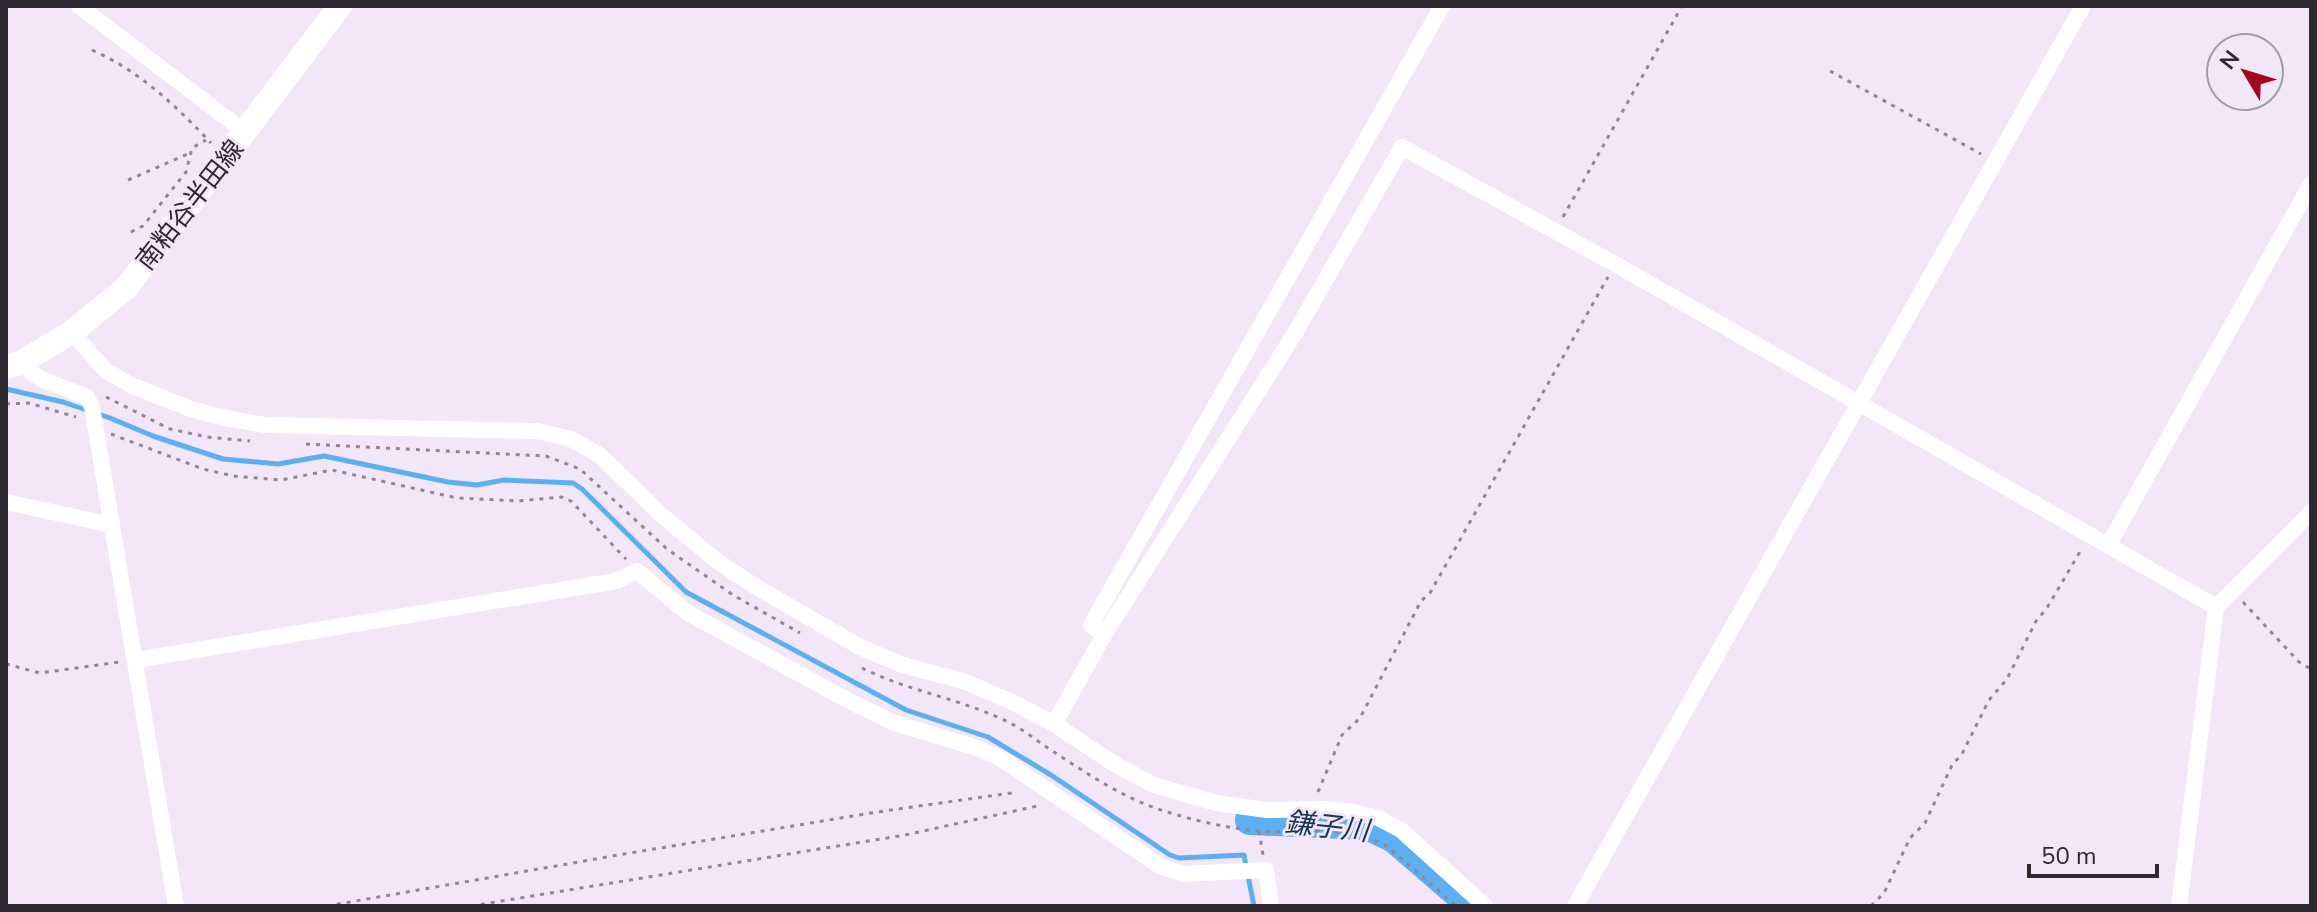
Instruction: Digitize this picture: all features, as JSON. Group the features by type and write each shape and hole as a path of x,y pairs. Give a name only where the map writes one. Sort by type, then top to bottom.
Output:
{"main road":[{"name":"南粕谷半田線","path":"13,365 72,332 126,288 340,6"}],"street":[{"path":"79,6 245,132"},
{"path":"1104,635 1091,625 1442,6"},
{"path":"1575,906 2083,6"},
{"path":"1054,724 1104,635 1295,333 1402,147 1615,264 2216,607"},
{"path":"2109,544 2311,184"},
{"path":"72,332 106,371 133,386 191,409 225,418 265,425 537,431 571,439 601,456 659,513 717,561 860,647 903,665 963,681 1010,701 1154,785 1216,803 1267,810 1354,812 1378,818 1401,830 1485,906"},
{"path":"13,365 87,397 136,660 176,906"},
{"path":"6,502 112,525"},
{"path":"2179,906 2216,607 2311,512"},
{"path":"136,660 616,581 637,571 688,613 855,704 895,723 1000,758 1160,866 1183,874 1266,870 1271,906"}],"path":[{"path":"1555,231 1682,6"},
{"path":"92,50 113,60 159,92 185,114 226,158"},
{"path":"1830,71 1995,162"},
{"path":"131,232 143,226 186,172 194,146 207,139"},
{"path":"128,180 191,153"},
{"path":"1313,809 1342,735 1360,718 1421,601 1430,593 1615,264"},
{"path":"6,404 29,403 93,417 107,433 203,469 233,476 281,480 332,470 457,498 518,501 562,497 571,501 637,571"},
{"path":"1871,906 1884,893 1910,838 1925,823 1953,763 1961,756 1989,700 2007,679 2036,621 2047,608 2090,534"},
{"path":"2232,590 2299,662 2311,669"},
{"path":"6,664 40,673 136,660"},
{"path":"327,906 659,848 1011,793 1027,776"},
{"path":"471,906 905,835 1047,804 1060,798"},
{"path":"1194,819 1259,831 1360,834 1388,847 1456,906"},
{"path":"1259,831 1266,870"}],"waterway":[{"path":"6,389 63,402 223,459 278,464 324,456 448,482 477,485 504,480 573,483 686,592 906,710 988,737 1170,855 1179,858 1244,855 1246,866"},
{"name":"鎌子川","path":"1250,820 1367,825 1394,838 1473,906"},
{"path":"1248,876 1254,906"}]}
